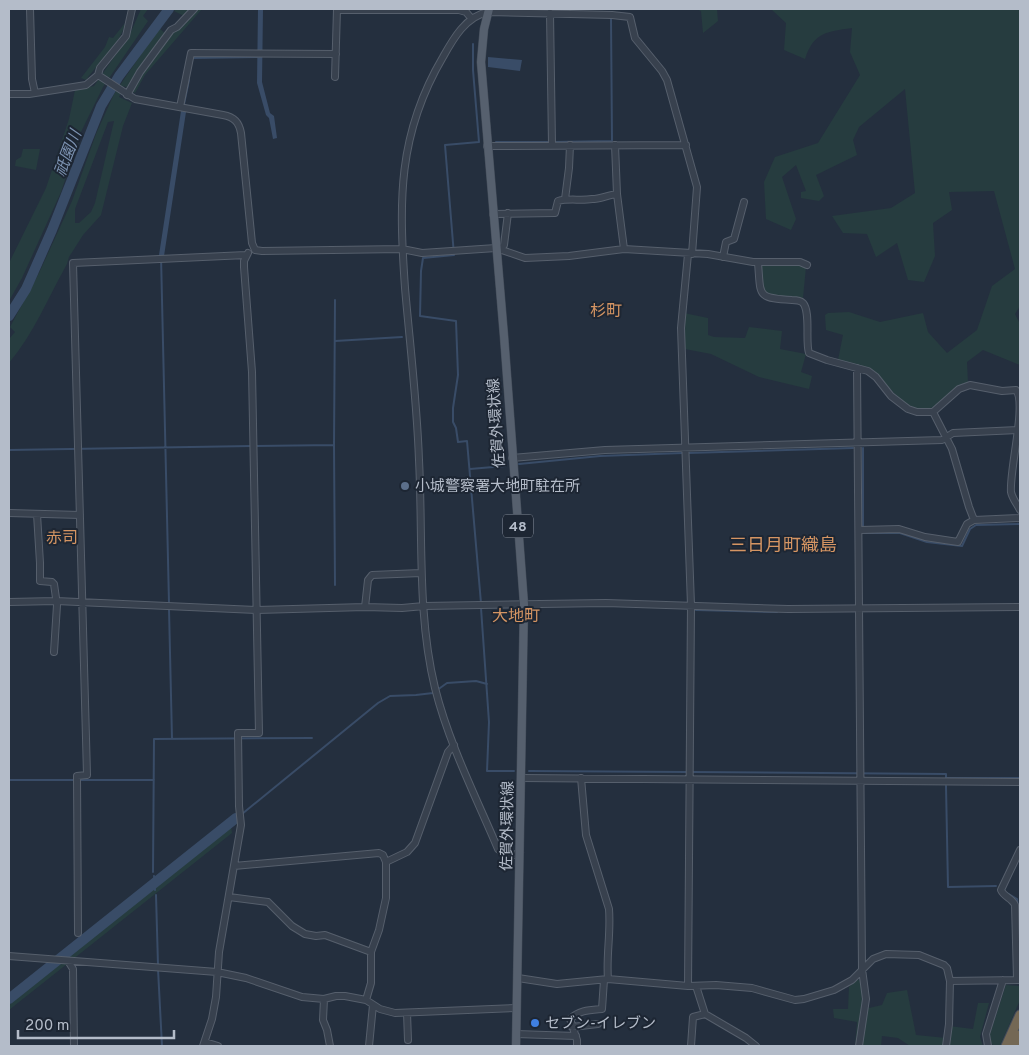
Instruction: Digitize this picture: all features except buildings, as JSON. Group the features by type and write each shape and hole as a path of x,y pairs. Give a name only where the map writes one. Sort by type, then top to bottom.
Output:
{"highway":[{"path":"1006,1046 1020,1015"},
{"path":"1015,1046 1020,1035"}],"main road":[{"name":"佐賀外環状線","path":"488,10 481,62 493,214 498,248 524,604 516,1046"}],"street":[{"path":"30,9 32,79 35,93"},
{"path":"9,94 35,93 90,83 99,76 100,68 126,36 132,9"},
{"path":"127,95 140,72 171,30 177,27 194,9"},
{"path":"335,77 337,9 460,9 471,18"},
{"path":"520,852 514,855 506,855 498,848 454,745 436,691 428,648 421,573 420,461 402,249 402,180 414,121 423,97 450,44 471,18 488,10 550,14 612,12 630,18 636,38 667,80 697,187 680,328 691,605 688,986"},
{"path":"550,14 552,145"},
{"path":"180,107 191,53 336,54"},
{"path":"99,76 127,95 143,101 230,116 239,125 253,248"},
{"path":"565,199 570,145"},
{"path":"614,145 617,194 624,249"},
{"path":"488,146 686,145"},
{"path":"493,214 555,213 558,201 565,199 594,199 605,195 617,194"},
{"path":"723,257 726,242 734,239 744,202"},
{"path":"253,248 262,251 402,249 422,253 498,248 504,245 508,213"},
{"path":"218,1046 204,1044 216,998 217,972 241,825 238,733 259,732 252,372 244,267 246,255 253,248"},
{"path":"498,248 525,258 569,256 624,249 723,257 758,263 800,262 807,265"},
{"path":"78,933 77,776 87,775 73,262 246,255"},
{"path":"758,263 762,294 771,299 797,300 802,302 805,307 809,353 868,371 891,396 908,409 917,412 933,412 954,392 970,385 1002,391 1016,390 1019,397 1020,411 1017,440 1012,458 1011,494 1020,510"},
{"path":"857,368 860,530 862,969 866,999 859,1046"},
{"path":"933,412 952,449 968,507 974,520"},
{"path":"512,458 605,450 942,440 953,433 1018,430"},
{"path":"9,513 80,515"},
{"path":"37,514 40,581 52,582 54,584 57,605 54,652"},
{"path":"860,530 899,529 925,537 958,542 967,524 974,520 1020,518"},
{"path":"365,607 368,580 372,575 421,573"},
{"path":"9,602 56,601 258,610 606,603 788,609 1020,607"},
{"path":"386,862 407,852 415,843 448,752 454,745"},
{"path":"522,778 1020,782"},
{"path":"577,1046 576,1036 570,1019 575,1014 602,1009 610,936 609,909 586,836 581,778"},
{"path":"950,981 1019,980 1015,905 1002,894 1001,890 1020,850"},
{"path":"234,866 379,853 382,855 386,862 385,904 379,930 371,952 371,983 366,1000"},
{"path":"228,897 268,902 292,926 305,934 325,935 371,952"},
{"path":"518,978 557,984 606,979 688,986 716,985 752,988 786,998 804,999 844,985 873,959 886,954 919,955 947,968 950,981 949,1024 946,1046"},
{"path":"9,956 217,972 246,978 296,995 324,999 345,996 366,1000 373,1006 388,1012 407,1013 517,1008"},
{"path":"68,961 73,969 74,1046"},
{"path":"988,1046 986,1034 1003,980"},
{"path":"696,986 705,1014 756,1046"},
{"path":"324,999 323,1020 330,1046"},
{"path":"369,1046 373,1006"},
{"path":"407,1013 408,1040"},
{"path":"691,1046 693,1017 705,1014"},
{"path":"572,1026 598,1024"},
{"path":"516,1034 576,1036"}],"green space":[{"path":"141,9 148,9 143,16 148,21 103,87 81,132 61,192 22,278 9,301 9,263 46,188 69,119 75,90 94,86 130,34"},
{"path":"176,9 202,9 145,75 135,93 124,86 119,97 132,103 123,126 101,215 83,235 69,257 33,327 9,363 9,339 15,332 10,327 39,273 72,201 96,134 114,94 159,28 168,36 188,18 174,11","holes":["114,121 95,203 91,212 79,223 75,223 75,209 108,122"]},
{"path":"696,9 717,9 718,21 703,33 701,11"},
{"path":"773,9 1020,9 1020,306 1015,314 1020,324 1020,365 983,350 967,362 968,383 952,390 936,407 918,410 903,403 874,371 838,360 843,335 826,330 825,315 828,313 849,312 880,322 923,313 928,332 947,353 977,330 992,286 1015,269 994,191 949,192 952,210 933,223 935,256 924,282 908,280 897,243 876,257 867,234 843,233 832,216 891,208 915,193 905,89 859,127 853,140 857,155 816,175 824,196 819,201 801,198 801,192 806,191 796,165 782,177 796,219 791,230 766,219 764,182 775,157 818,143 860,75 850,52 852,28 828,32 817,38 812,43 805,59 784,50 786,23"},
{"path":"125,23 123,31 109,53 86,80 81,78 105,47 109,37 113,38"},
{"path":"23,149 40,149 36,170 15,166 16,160 21,157"},
{"path":"798,263 806,267 803,298 770,297 763,292 760,264"},
{"path":"684,313 708,318 708,335 714,337 745,338 749,327 782,331 780,349 806,354 801,372 812,376 809,389 759,377 711,354 685,349"},
{"path":"231,827 232,833 9,1010 9,1005"},
{"path":"857,979 862,982 869,1008 882,1005 887,993 907,990 916,1035 946,1038 949,1026 973,1029 978,1003 989,1003 980,1037 983,1046 910,1046 898,1038 882,1036 881,1046 855,1046 857,1022 834,1018 833,1009 848,1009 849,987"},
{"path":"1006,985 1020,986 1020,1000 1000,1046 994,1046 988,1040"}],"water":[{"path":"258,9 263,9 262,82 270,113 274,116 277,138 273,139 269,118 266,115 257,83"},
{"path":"488,57 522,60 520,71 488,67"},
{"path":"181,111 186,112 164,256 159,255"}],"waterway":[{"name":"祇園川","path":"9,316 26,289 52,230 101,106 119,76 169,9"},
{"path":"555,142 612,141 611,19"},
{"path":"473,44 473,70 479,142 445,145 454,255 423,258 420,316 456,321 458,375 453,422 458,442 467,441 481,603"},
{"path":"192,58 258,57"},
{"path":"184,104 189,80"},
{"path":"496,142 550,142"},
{"path":"161,256 169,603"},
{"path":"335,300 335,585"},
{"path":"335,341 402,337"},
{"path":"256,446 334,445"},
{"path":"9,450 251,446"},
{"path":"688,453 853,448"},
{"path":"863,448 863,527"},
{"path":"519,464 600,456 683,453"},
{"path":"470,469 505,466"},
{"path":"865,533 900,533 927,542 962,546 970,529 976,525 1019,524"},
{"path":"481,608 489,722 487,771 514,771"},
{"path":"169,609 172,739"},
{"path":"696,610 777,612"},
{"path":"242,814 378,703 390,696 433,693 447,683 476,681 487,684"},
{"path":"153,872 154,739 312,738"},
{"path":"529,771 687,772"},
{"path":"692,772 946,774 946,778 1020,778"},
{"path":"9,780 154,780"},
{"path":"946,786 948,887 996,886"},
{"path":"9,999 236,818"},
{"path":"154,876 155,890"},
{"path":"1007,893 1017,899 1018,907"},
{"path":"156,895 158,965"},
{"path":"158,969 162,1046"}],"place":[{"name":"小城警察署大地町駐在所","path":"405,486"},
{"name":"セブン-イレブン","path":"535,1023"}],"district":[{"name":"杉町","path":"606,310"},
{"name":"赤司","path":"62,537"},
{"name":"三日月町織島","path":"783,545"},
{"name":"大地町","path":"516,615"}]}
